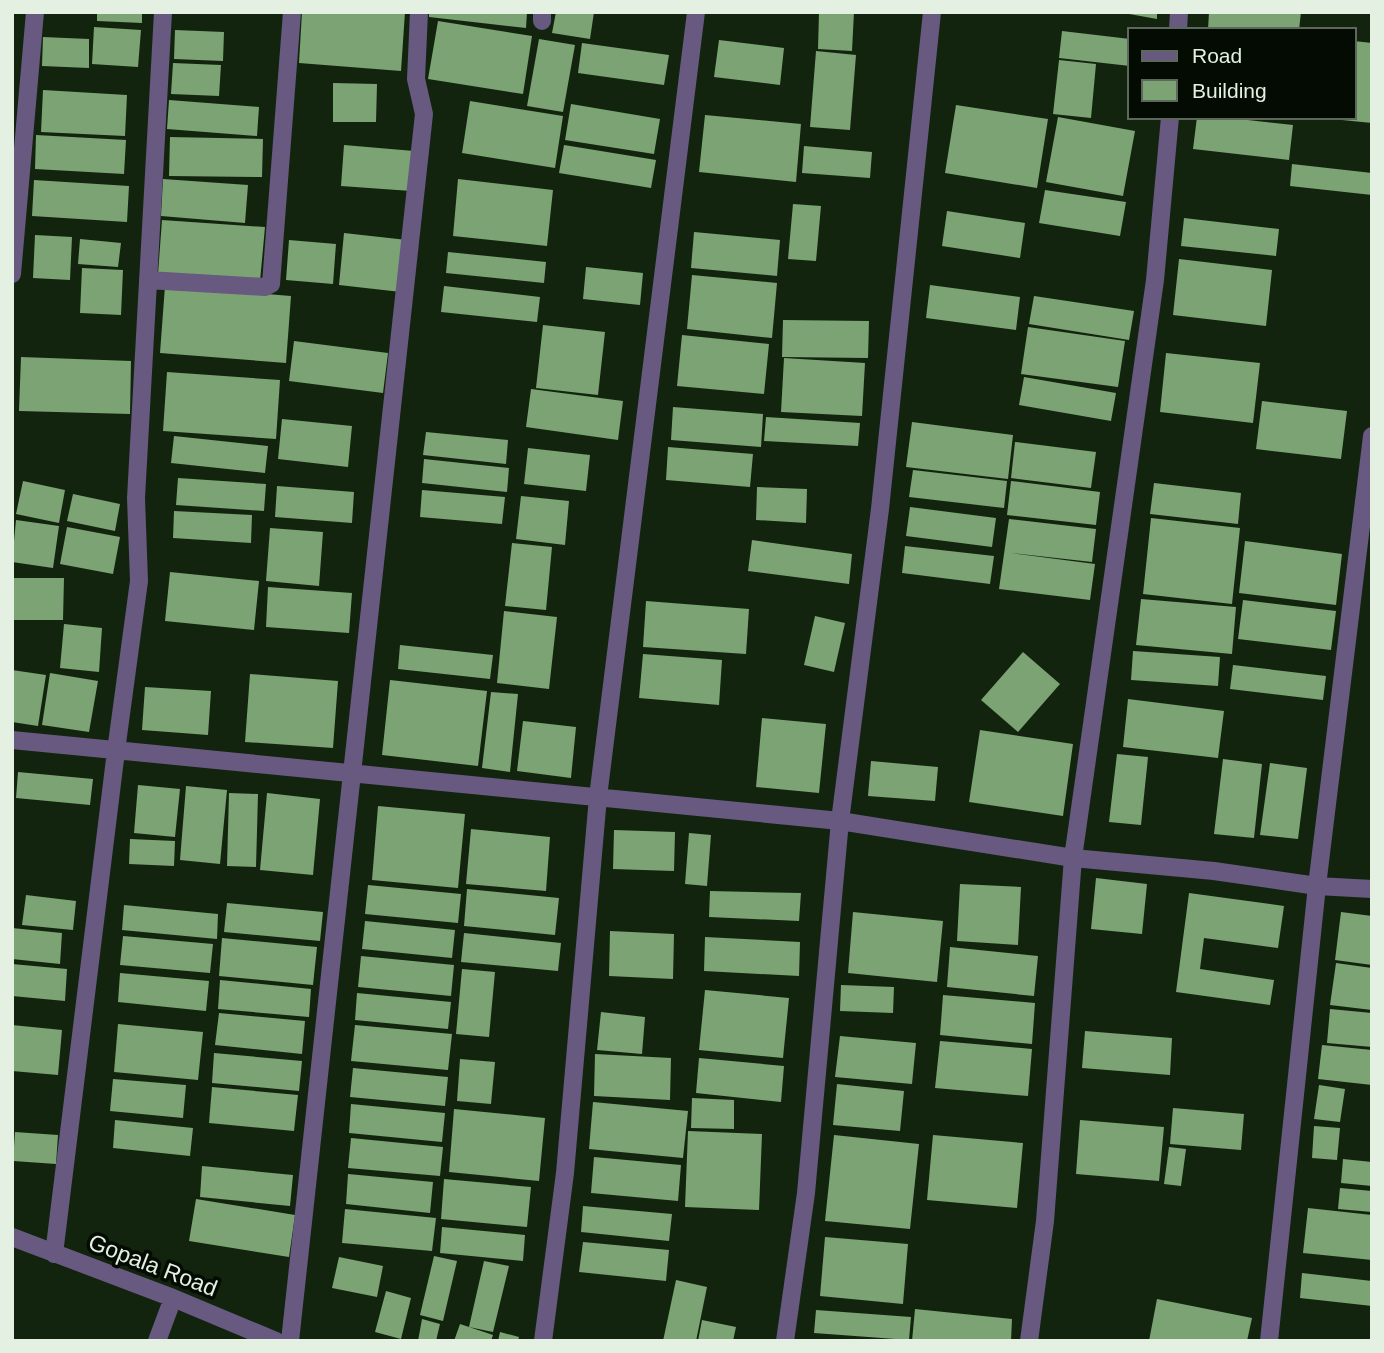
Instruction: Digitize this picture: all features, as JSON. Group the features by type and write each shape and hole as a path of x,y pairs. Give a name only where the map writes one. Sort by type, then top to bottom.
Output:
{"street":[{"path":"12,274 35,12"},
{"path":"54,1254 139,581 136,498 163,12"},
{"path":"148,280 265,286 271,284 292,12"},
{"path":"290,1341 424,114 416,79 418,12"},
{"path":"543,1341 565,1172 598,797 696,12"},
{"path":"785,1341 806,1193 840,821 881,495 932,12"},
{"path":"1029,1341 1045,1221 1073,858 1156,280 1170,119"},
{"path":"1269,1341 1317,886 1372,436"},
{"path":"12,740 840,821 1073,858 1214,871 1317,886 1372,889"},
{"name":"Gopala Road","path":"12,1237 173,1298 276,1341"},
{"path":"157,1341 173,1298"}],"building":[{"path":"97,12 142,12 142,23 97,21"},
{"path":"302,12 405,12 401,71 299,63"},
{"path":"429,12 527,12 526,28 429,17"},
{"path":"556,12 594,12 590,39 552,33"},
{"path":"819,12 854,12 852,51 818,49"},
{"path":"1118,12 1157,12 1157,19"},
{"path":"1209,12 1301,12 1299,28 1208,28"},
{"path":"438,21 532,36 523,94 428,79"},
{"path":"94,27 141,30 138,67 92,64"},
{"path":"175,30 224,32 223,61 174,59"},
{"path":"1062,31 1128,39 1128,66 1059,58"},
{"path":"43,37 89,39 89,68 42,66"},
{"path":"539,39 575,45 563,112 527,106"},
{"path":"719,40 784,48 780,85 714,77"},
{"path":"1356,41 1372,43 1372,123 1332,119 1356,119"},
{"path":"582,43 669,55 664,85 578,73"},
{"path":"816,51 856,55 850,130 810,127"},
{"path":"1059,60 1096,64 1091,118 1053,114"},
{"path":"173,63 221,65 219,96 171,94"},
{"path":"333,83 377,84 376,122 333,122"},
{"path":"43,90 127,95 125,136 41,132"},
{"path":"169,100 259,107 257,136 167,129"},
{"path":"470,101 563,116 555,168 462,153"},
{"path":"571,104 660,119 654,154 565,140"},
{"path":"956,105 1048,119 1037,188 945,173"},
{"path":"705,115 801,124 796,182 699,172"},
{"path":"1058,117 1135,131 1123,196 1046,182"},
{"path":"1197,119 1239,119 1293,125 1289,160 1193,149"},
{"path":"36,135 126,140 124,174 35,169"},
{"path":"170,137 263,139 262,177 169,176"},
{"path":"344,145 414,151 411,191 341,186"},
{"path":"564,145 656,160 651,188 559,173"},
{"path":"804,146 872,152 870,178 802,173"},
{"path":"1292,164 1372,173 1372,195 1290,186"},
{"path":"163,179 248,185 245,223 161,216"},
{"path":"458,179 553,190 547,246 453,236"},
{"path":"34,180 129,186 127,222 32,216"},
{"path":"1045,190 1126,202 1120,236 1039,223"},
{"path":"793,204 821,206 816,261 788,259"},
{"path":"947,211 1025,223 1020,258 942,246"},
{"path":"1184,218 1279,229 1276,256 1181,246"},
{"path":"162,220 265,227 260,281 158,274"},
{"path":"694,232 780,240 777,276 691,268"},
{"path":"344,233 407,240 401,292 339,285"},
{"path":"35,235 72,237 70,280 33,278"},
{"path":"80,239 121,243 118,267 78,264"},
{"path":"289,240 336,244 333,284 286,280"},
{"path":"448,252 546,262 544,283 446,273"},
{"path":"1179,259 1272,270 1266,326 1173,315"},
{"path":"586,267 643,273 640,305 583,299"},
{"path":"82,268 123,270 121,315 80,313"},
{"path":"692,275 777,283 772,338 687,329"},
{"path":"930,285 1020,297 1016,330 926,318"},
{"path":"165,286 291,296 286,363 160,353"},
{"path":"444,286 540,297 537,322 441,312"},
{"path":"1034,296 1134,311 1129,340 1029,324"},
{"path":"783,320 869,321 868,358 782,357"},
{"path":"543,325 605,332 598,395 536,388"},
{"path":"1028,327 1125,341 1118,387 1021,374"},
{"path":"682,335 769,344 764,394 677,386"},
{"path":"294,341 388,353 383,393 289,381"},
{"path":"1166,353 1260,363 1253,423 1160,412"},
{"path":"21,357 131,361 130,414 19,411"},
{"path":"784,358 865,363 862,416 781,412"},
{"path":"167,372 280,380 276,439 163,431"},
{"path":"1024,377 1116,393 1111,421 1019,405"},
{"path":"531,389 623,401 618,440 526,427"},
{"path":"1262,401 1347,411 1341,459 1256,449"},
{"path":"673,407 763,414 761,447 671,440"},
{"path":"766,417 860,423 858,446 764,441"},
{"path":"282,419 352,426 348,467 278,459"},
{"path":"912,422 1013,435 1008,479 906,467"},
{"path":"426,432 508,440 506,464 423,455"},
{"path":"174,436 268,446 265,473 171,463"},
{"path":"1015,442 1096,452 1091,488 1011,478"},
{"path":"668,447 753,454 750,487 666,480"},
{"path":"528,448 590,455 586,491 524,484"},
{"path":"424,459 509,468 507,492 422,483"},
{"path":"913,470 1007,481 1004,508 909,497"},
{"path":"178,478 266,484 264,511 176,505"},
{"path":"23,481 65,490 59,523 16,514"},
{"path":"1011,481 1100,492 1096,525 1007,515"},
{"path":"1154,483 1241,493 1238,524 1150,514"},
{"path":"277,486 354,492 352,523 275,517"},
{"path":"757,487 807,489 806,523 756,520"},
{"path":"422,490 505,497 502,524 420,517"},
{"path":"73,494 120,504 115,531 67,521"},
{"path":"521,496 569,501 565,545 516,539"},
{"path":"910,507 996,518 992,547 906,536"},
{"path":"174,511 252,515 251,543 173,538"},
{"path":"1151,518 1240,528 1232,604 1143,594"},
{"path":"1009,519 1096,529 1092,562 1011,553 1095,564 1090,600 999,589"},
{"path":"16,520 59,526 53,568 12,562"},
{"path":"67,527 120,537 113,574 60,564"},
{"path":"270,528 323,532 319,586 266,581"},
{"path":"752,540 852,554 849,584 748,571"},
{"path":"1245,541 1342,554 1336,605 1239,593"},
{"path":"512,543 552,547 546,610 505,606"},
{"path":"905,546 994,556 990,584 902,573"},
{"path":"170,572 259,581 254,630 165,621"},
{"path":"12,578 64,578 63,620 12,620"},
{"path":"268,587 352,593 349,633 266,627"},
{"path":"1141,599 1236,607 1232,654 1136,645"},
{"path":"1243,600 1336,611 1331,650 1238,639"},
{"path":"646,601 749,609 746,654 643,647"},
{"path":"504,611 557,617 549,689 497,683"},
{"path":"815,616 845,623 834,672 804,665"},
{"path":"64,624 102,628 99,672 60,668"},
{"path":"400,645 493,655 490,679 398,669"},
{"path":"1133,651 1220,657 1218,686 1131,680"},
{"path":"1023,652 1060,684 1018,732 981,700"},
{"path":"643,654 722,660 719,705 639,698"},
{"path":"1233,665 1326,676 1323,700 1230,689"},
{"path":"12,670 46,675 38,726 12,722"},
{"path":"50,673 98,681 89,732 42,725"},
{"path":"250,674 338,681 333,748 245,742"},
{"path":"390,680 487,691 478,766 382,755"},
{"path":"145,687 211,691 208,735 142,730"},
{"path":"491,692 518,694 510,772 482,768"},
{"path":"1128,699 1224,711 1218,758 1123,747"},
{"path":"762,718 826,724 819,793 756,787"},
{"path":"523,721 576,727 571,778 517,771"},
{"path":"980,730 1073,744 1063,816 969,802"},
{"path":"1117,754 1148,757 1141,825 1109,822"},
{"path":"1223,759 1262,764 1254,838 1214,834"},
{"path":"871,761 938,767 935,801 868,796"},
{"path":"1270,763 1307,768 1298,839 1260,835"},
{"path":"18,772 93,779 90,805 16,798"},
{"path":"138,785 180,789 175,837 134,833"},
{"path":"186,786 227,790 220,864 180,860"},
{"path":"229,793 258,794 256,867 227,866"},
{"path":"267,793 320,799 313,875 260,870"},
{"path":"378,806 465,814 458,888 372,880"},
{"path":"471,829 550,837 546,891 466,884"},
{"path":"614,830 675,832 674,871 613,869"},
{"path":"689,833 711,835 707,886 685,884"},
{"path":"130,839 175,841 174,866 129,864"},
{"path":"1096,878 1147,884 1142,934 1091,929"},
{"path":"960,884 1021,887 1018,945 957,941"},
{"path":"368,885 461,894 458,923 365,914"},
{"path":"467,889 559,898 555,935 464,926"},
{"path":"710,891 801,893 799,921 709,917"},
{"path":"1189,893 1284,906 1278,948 1204,938 1200,969 1274,980 1270,1005 1176,992"},
{"path":"26,895 76,901 73,930 22,925"},
{"path":"227,903 323,912 320,941 224,932"},
{"path":"124,905 218,914 217,939 122,930"},
{"path":"853,912 943,921 937,982 848,973"},
{"path":"1341,912 1372,916 1372,965 1335,960"},
{"path":"365,921 455,930 452,958 362,949"},
{"path":"12,928 62,933 60,964 12,959"},
{"path":"610,931 674,934 673,979 609,976"},
{"path":"464,933 561,943 558,971 461,962"},
{"path":"123,936 213,944 210,973 120,965"},
{"path":"705,937 800,942 799,976 704,971"},
{"path":"222,938 317,947 313,985 219,976"},
{"path":"950,947 1038,956 1034,996 947,987"},
{"path":"361,956 454,965 451,996 358,987"},
{"path":"1336,963 1372,968 1372,1010 1330,1005"},
{"path":"12,964 67,969 65,1001 12,996"},
{"path":"462,969 495,972 489,1037 456,1034"},
{"path":"120,973 209,981 206,1011 118,1002"},
{"path":"220,980 311,989 309,1017 218,1009"},
{"path":"841,985 894,987 893,1013 840,1011"},
{"path":"705,990 789,998 783,1058 699,1050"},
{"path":"357,993 451,1002 448,1029 355,1020"},
{"path":"943,995 1035,1003 1032,1044 940,1035"},
{"path":"1330,1009 1372,1013 1372,1047 1327,1043"},
{"path":"601,1012 645,1017 642,1054 597,1050"},
{"path":"219,1013 305,1021 302,1054 215,1045"},
{"path":"118,1024 203,1032 198,1080 114,1072"},
{"path":"12,1025 62,1030 58,1075 12,1071"},
{"path":"355,1025 452,1034 448,1070 351,1061"},
{"path":"1085,1031 1172,1038 1170,1075 1082,1068"},
{"path":"840,1036 916,1043 912,1084 835,1077"},
{"path":"940,1041 1032,1049 1028,1096 935,1088"},
{"path":"1322,1045 1372,1050 1372,1085 1318,1079"},
{"path":"214,1053 302,1061 299,1091 212,1083"},
{"path":"595,1054 671,1058 670,1100 594,1096"},
{"path":"699,1058 784,1066 781,1102 696,1093"},
{"path":"460,1059 495,1062 491,1104 457,1101"},
{"path":"353,1068 448,1077 445,1106 350,1097"},
{"path":"113,1079 186,1085 183,1118 110,1111"},
{"path":"837,1084 904,1091 900,1131 833,1125"},
{"path":"1319,1085 1345,1089 1340,1122 1314,1119"},
{"path":"212,1087 298,1095 294,1131 209,1123"},
{"path":"692,1098 734,1100 734,1129 691,1128"},
{"path":"593,1102 688,1111 683,1158 589,1149"},
{"path":"351,1104 445,1113 442,1142 349,1133"},
{"path":"1173,1108 1244,1114 1241,1150 1170,1144"},
{"path":"454,1109 545,1118 539,1181 449,1172"},
{"path":"115,1120 193,1128 190,1156 113,1148"},
{"path":"1080,1120 1164,1127 1159,1181 1076,1174"},
{"path":"1314,1126 1340,1128 1337,1160 1312,1158"},
{"path":"688,1131 762,1134 759,1210 685,1207"},
{"path":"15,1132 58,1135 56,1164 13,1161"},
{"path":"834,1135 919,1144 910,1229 825,1221"},
{"path":"933,1135 1023,1143 1017,1208 927,1200"},
{"path":"351,1138 443,1147 440,1176 348,1168"},
{"path":"1169,1147 1186,1149 1181,1186 1164,1184"},
{"path":"594,1157 681,1165 678,1201 591,1193"},
{"path":"1343,1159 1372,1162 1372,1186 1341,1183"},
{"path":"202,1166 293,1175 290,1206 200,1197"},
{"path":"348,1174 433,1182 430,1213 346,1204"},
{"path":"444,1179 531,1187 527,1227 441,1219"},
{"path":"1340,1188 1372,1191 1372,1212 1338,1209"},
{"path":"196,1199 295,1215 289,1257 189,1241"},
{"path":"583,1206 672,1214 669,1241 581,1232"},
{"path":"1308,1208 1372,1215 1372,1260 1303,1253"},
{"path":"345,1209 436,1218 432,1251 342,1243"},
{"path":"442,1227 525,1235 523,1261 440,1253"},
{"path":"825,1237 908,1244 903,1304 820,1296"},
{"path":"583,1242 669,1250 666,1281 579,1272"},
{"path":"434,1256 457,1261 443,1321 420,1315"},
{"path":"339,1257 383,1266 377,1297 332,1288"},
{"path":"484,1261 509,1266 493,1332 469,1327"},
{"path":"1302,1273 1372,1281 1372,1306 1300,1298"},
{"path":"676,1280 707,1287 696,1341 663,1341"},
{"path":"386,1291 411,1298 401,1339 375,1332"},
{"path":"1157,1299 1252,1318 1247,1341 1149,1341"},
{"path":"915,1309 1012,1319 1011,1341 912,1341"},
{"path":"816,1310 911,1317 909,1340 814,1333"},
{"path":"422,1319 440,1324 436,1341 418,1341"},
{"path":"702,1320 736,1327 733,1341 698,1341"},
{"path":"460,1324 493,1335 491,1341 454,1341"},
{"path":"500,1332 519,1337 518,1341 498,1341"}]}
